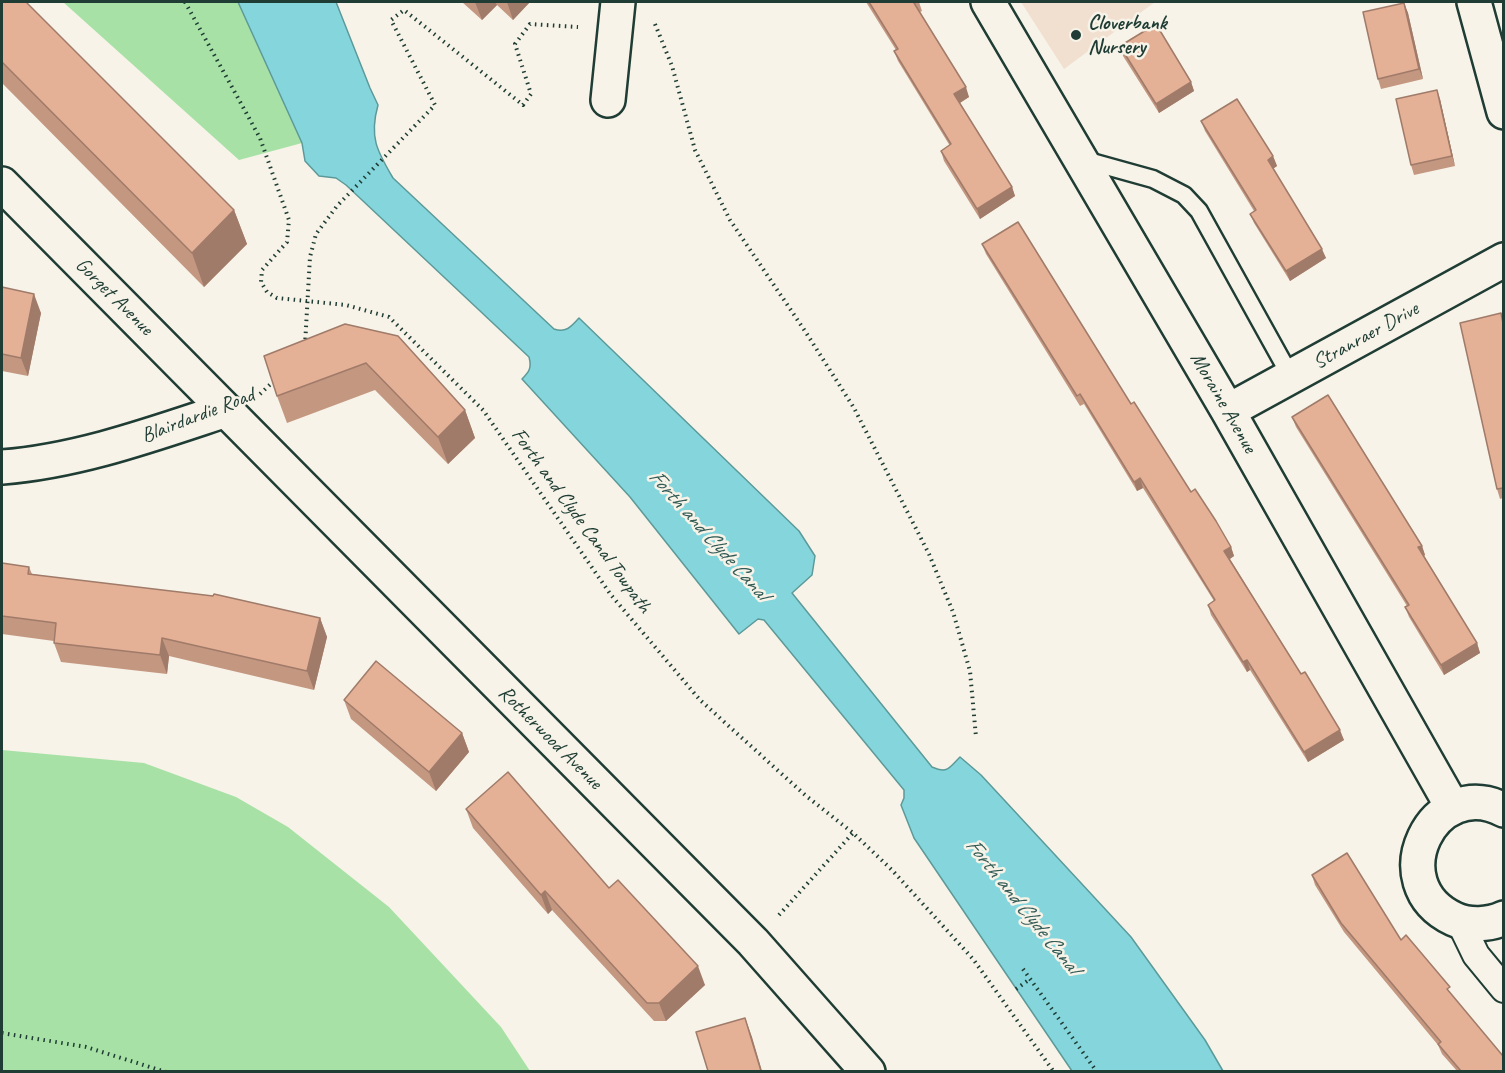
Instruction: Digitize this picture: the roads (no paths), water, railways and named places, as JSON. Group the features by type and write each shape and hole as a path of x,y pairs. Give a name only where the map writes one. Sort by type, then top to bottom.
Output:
{"street":[{"name":"Moraine Avenue","path":"988,2 1228,411 1453,808"},
{"path":"1474,2 1503,112"},
{"path":"608,100 616,15"},
{"name":"Gorget Avenue","path":"2,184 226,410"},
{"name":"Stranraer Drive","path":"1228,411 1503,260"},
{"name":"Blairdardie Road","path":"2,467 110,448 226,410"},
{"name":"Rotherwood Avenue","path":"226,410 753,942 868,1071"},
{"path":"1503,810 1495,805 1474,803 1453,808 1435,819 1423,837 1417,857 1419,878 1427,898 1442,913 1460,922 1481,924 1503,918"},
{"path":"1460,922 1476,955 1503,988"}],"lane":[{"path":"1081,159 1153,178 1184,195 1199,211 1291,377"}],"water":[{"name":"Forth and Clyde Canal","path":"238,2 336,2 378,105 374,126 376,143 393,178 554,329 568,328 579,318 799,531 815,556 812,575 792,593 932,767 945,770 960,757 981,775 1131,937 1205,1040 1223,1071 1072,1071 914,838 901,805 904,790 764,620 758,619 739,634 630,497 522,379 529,370 529,357 346,185 336,178 319,176 305,161 302,143"}],"place":[{"name":"Cloverbank Nursery","path":"1076,35"}]}
